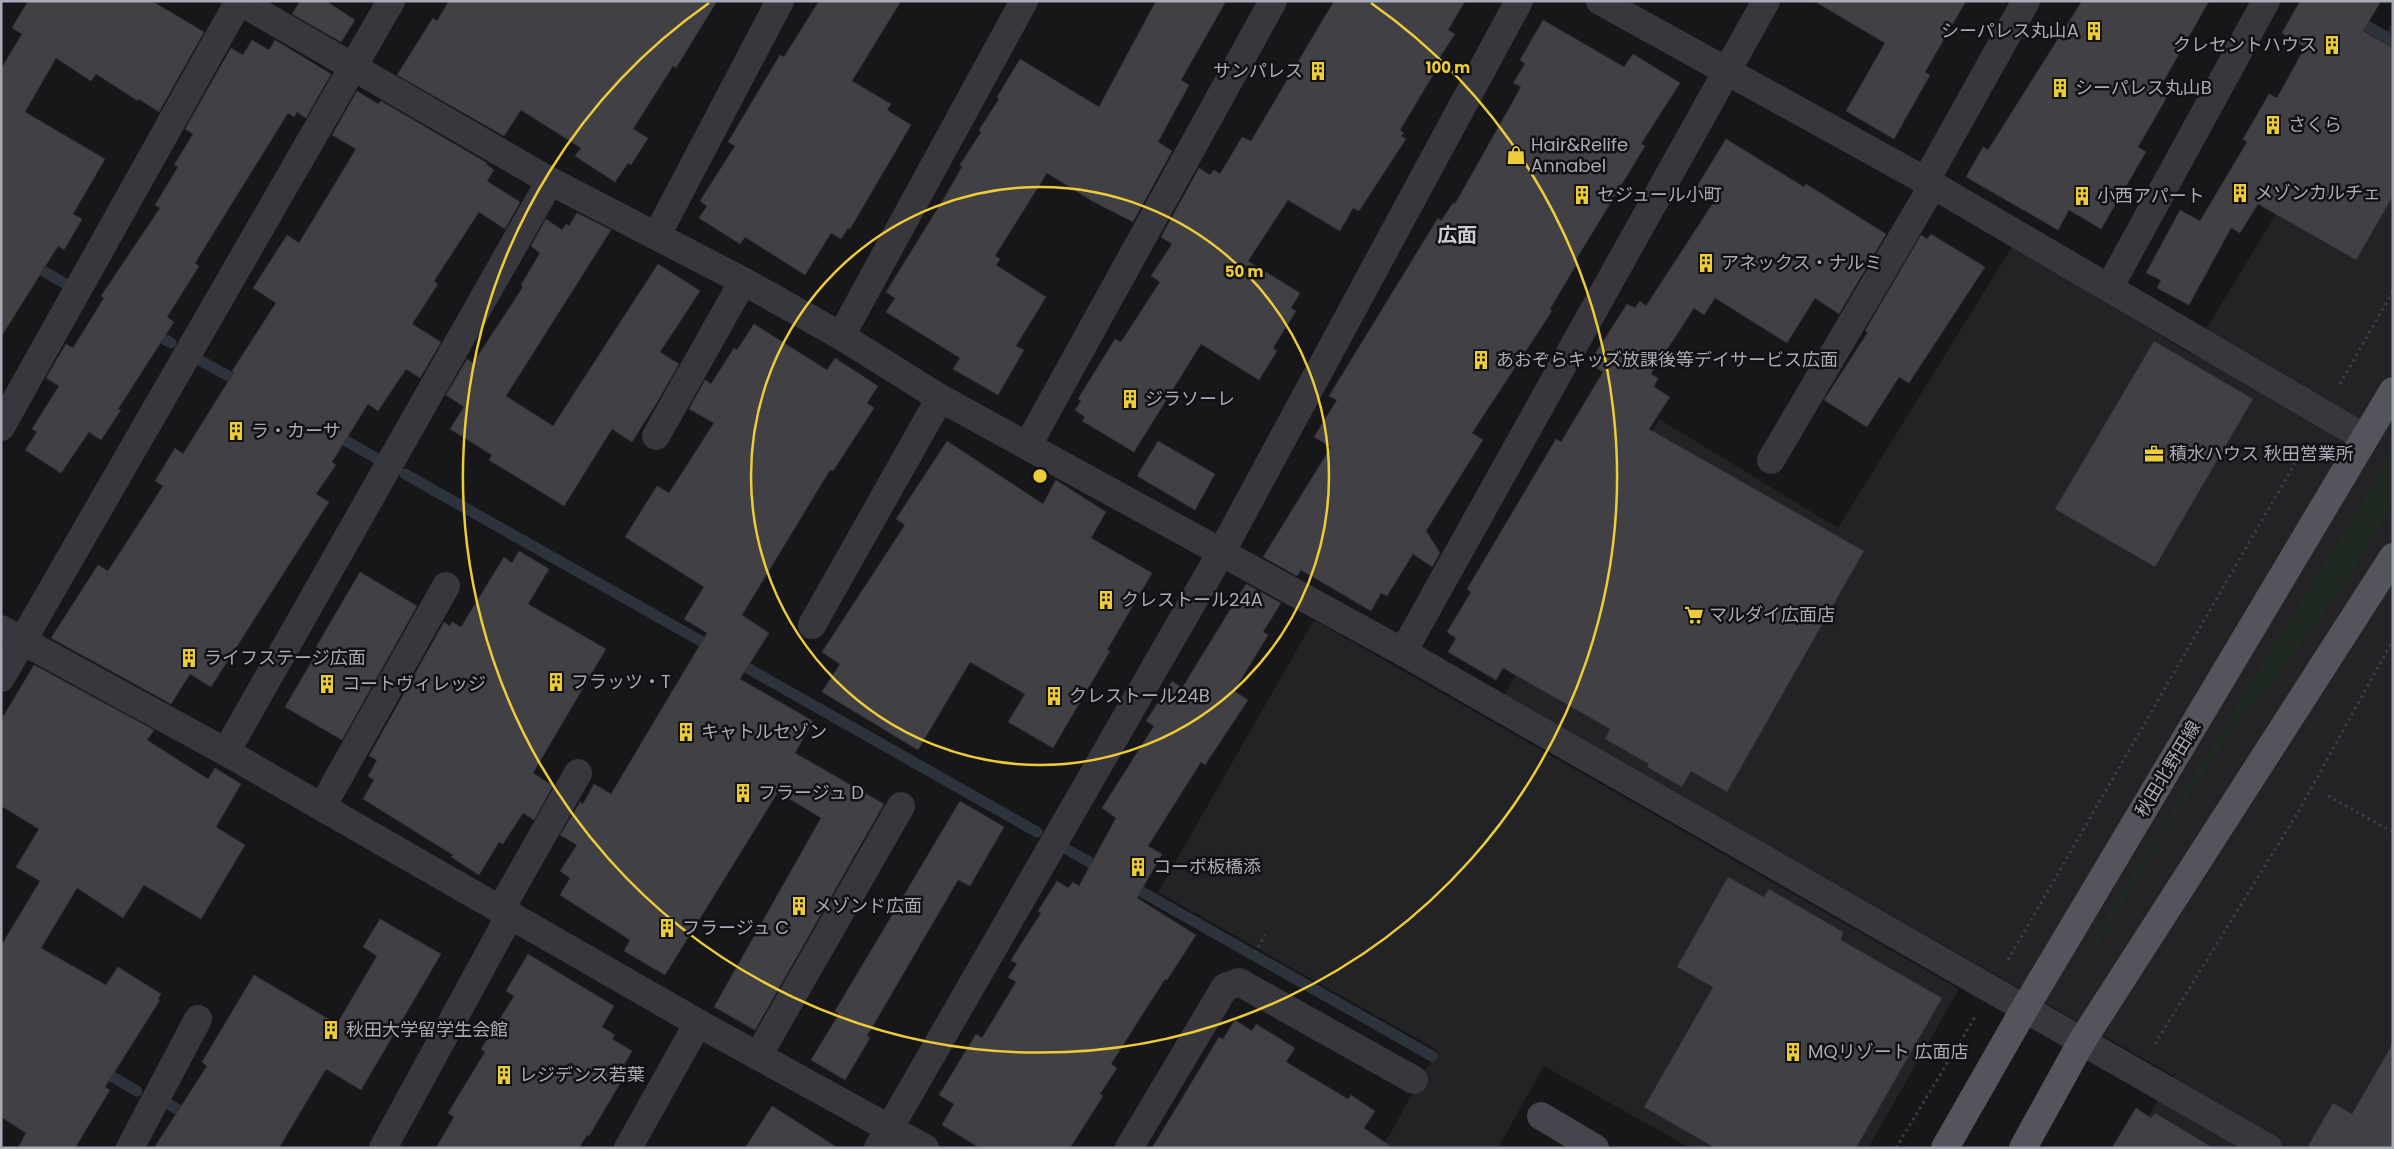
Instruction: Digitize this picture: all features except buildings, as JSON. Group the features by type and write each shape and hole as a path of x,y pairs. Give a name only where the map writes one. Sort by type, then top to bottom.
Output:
{"main road":[{"name":"秋田北野田線","path":"1945,1148 2025,1008 2393,391"},
{"path":"2023,1148 2082,1041 2393,557"}],"street":[{"path":"1,427 239,1 550,181 743,281 841,336 940,398 1403,652 1992,988 2268,1148"},
{"path":"1,678 12,634 354,66 390,1"},
{"path":"657,235 780,1"},
{"path":"841,336 1024,1"},
{"path":"1028,445 1273,1"},
{"path":"884,1137 1222,551 1520,1"},
{"path":"1600,1 1929,184 2365,438"},
{"path":"1403,652 1766,1"},
{"path":"1771,460 1929,184 2026,1"},
{"path":"2109,288 2266,1"},
{"path":"226,752 550,181"},
{"path":"656,436 743,281"},
{"path":"812,625 940,398"},
{"path":"322,807 446,586"},
{"path":"12,634 226,752 758,1056 884,1137 925,1148"},
{"path":"383,1148 578,773"},
{"path":"758,1056 901,806"},
{"path":"1129,1148 1225,986 1239,982 1414,1080"},
{"path":"130,1148 198,1019"},
{"path":"628,1148 698,1023"},
{"path":"1541,1116 1595,1148"}],"path":[{"path":"1896,1148 1992,988 2393,291"},
{"path":"2137,1073 2297,814 2393,640"},
{"path":"2328,796 2393,832"},
{"path":"1255,952 1265,935"}],"shaded area":[{"path":"2393,21 2393,1148 2127,1148 2174,1076 1504,696 1659,419 1838,528 2013,245 2191,354"},
{"path":"2393,447 2393,504 2349,578 2279,674 2233,728 2154,850 2096,947 2089,946 2373,484"},
{"path":"1314,620 1959,989 1868,1148 1690,1148 1544,1066 1498,1148 1382,1148 1437,1050 1158,892"}],"waterway":[{"path":"2353,18 2393,41"},
{"path":"31,264 71,287"},
{"path":"150,331 171,343"},
{"path":"201,361 243,384"},
{"path":"332,433 376,458"},
{"path":"405,474 715,649"},
{"path":"735,661 1037,832"},
{"path":"1068,850 1104,870"},
{"path":"1128,884 1432,1056"},
{"path":"99,1069 137,1091"},
{"path":"168,1104 191,1117"}],"place":[{"name":"シーパレス丸山A","path":"2094,31"},
{"name":"クレセントハウス","path":"2332,45"},
{"name":"サンパレス","path":"1318,71"},
{"name":"シーパレス丸山B","path":"2060,88"},
{"name":"さくら","path":"2273,125"},
{"name":"Hair&Relife Annabel","path":"1516,155"},
{"name":"メゾンカルチェ","path":"2240,193"},
{"name":"セジュール小町","path":"1582,195"},
{"name":"小西アパート","path":"2082,196"},
{"name":"アネックス・ナルミ","path":"1706,263"},
{"name":"あおぞらキッズ放課後等デイサービス広面","path":"1481,360"},
{"name":"ジラソーレ","path":"1130,399"},
{"name":"ラ・カーサ","path":"236,431"},
{"name":"積水ハウス 秋田営業所","path":"2154,454"},
{"name":"クレストール24A","path":"1106,600"},
{"name":"マルダイ広面店","path":"1694,615"},
{"name":"ライフステージ広面","path":"189,658"},
{"name":"フラッツ・T","path":"556,682"},
{"name":"コートヴィレッジ","path":"327,684"},
{"name":"クレストール24B","path":"1054,696"},
{"name":"キャトルセゾン","path":"686,732"},
{"name":"フラージュ D","path":"743,793"},
{"name":"コーポ板橋添","path":"1138,867"},
{"name":"メゾンド広面","path":"799,906"},
{"name":"フラージュ C","path":"667,928"},
{"name":"秋田大学留学生会館","path":"331,1030"},
{"name":"MQリゾート 広面店","path":"1793,1052"},
{"name":"レジデンス若葉","path":"504,1075"}],"district":[{"name":"広面","path":"1457,235"}]}
